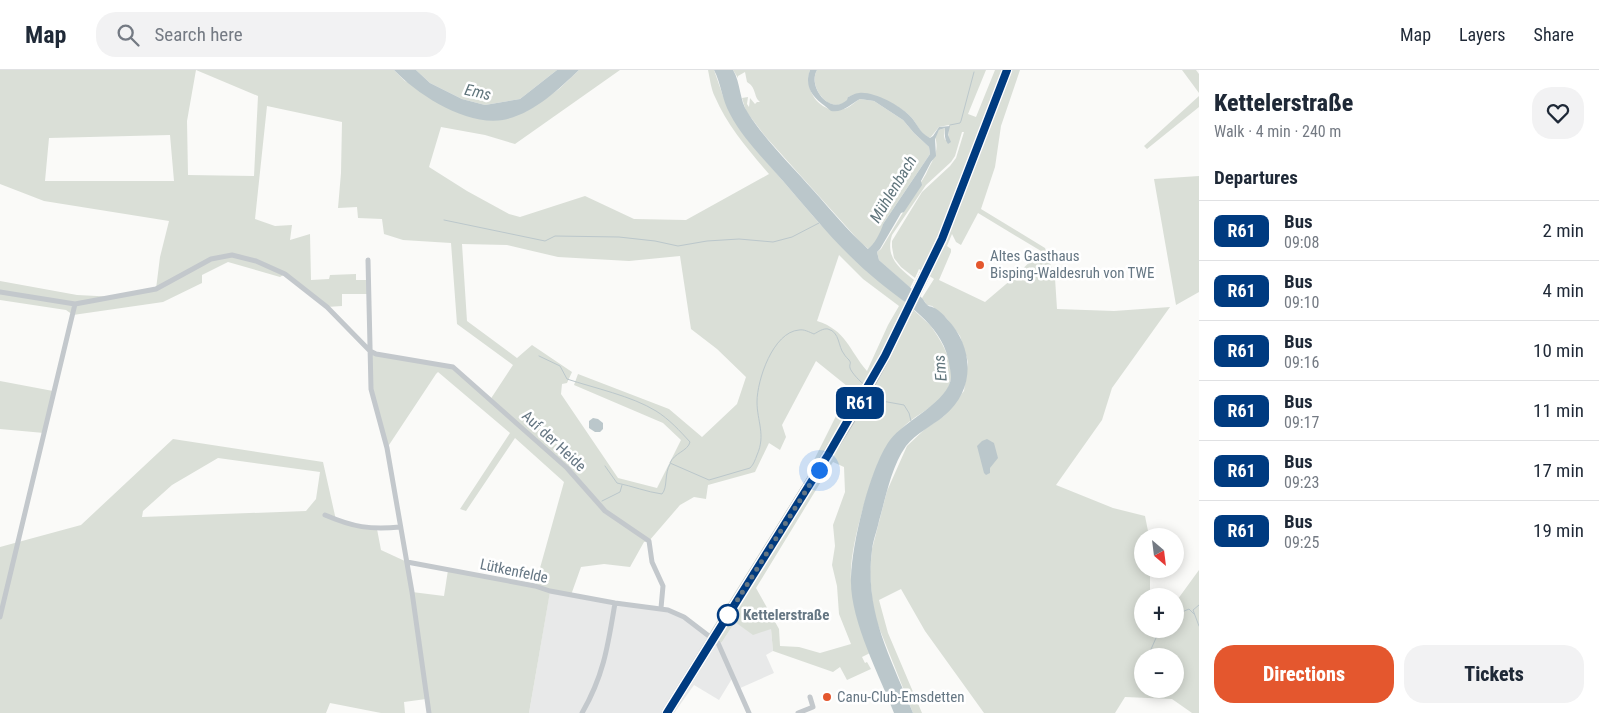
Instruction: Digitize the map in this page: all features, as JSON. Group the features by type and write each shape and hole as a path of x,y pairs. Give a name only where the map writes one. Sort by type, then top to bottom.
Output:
{"main road":[{"path":"668,713 863,397 897,334 942,239 1007,70"}],"street":[{"path":"0,292 75,304 156,289 211,259 232,255 256,261 284,274 327,306 370,351"},
{"path":"368,260 370,390 387,448 407,562 429,713"},
{"path":"0,617 75,304"},
{"name":"Auf der Heide","path":"370,351 376,354 452,367 567,468 605,511 650,541 652,562 663,586 661,608"},
{"path":"325,516 347,525 377,529 400,527"},
{"name":"Lütkenfelde","path":"407,562 535,586 550,592 661,608 684,616 714,638"},
{"path":"582,713 594,691 606,658 616,603"},
{"path":"714,638 718,643 749,713"},
{"path":"798,713 813,706 810,698"}],"shaded area":[{"path":"0,70 196,70 394,70 405,81 502,120 527,111 559,89 579,70 620,70 515,144 485,135 441,127 429,167 467,191 509,214 520,217 585,196 634,219 686,220 769,174 739,137 720,107 712,91 708,70 714,70 723,96 747,139 819,223 930,325 944,347 950,363 951,380 944,395 905,425 892,441 879,461 865,500 852,556 851,580 856,608 870,653 862,657 871,669 847,680 840,667 833,672 773,651 771,629 753,635 735,622 722,642 718,643 709,634 811,471 809,470 837,414 852,390 816,361 782,425 786,437 780,450 769,443 755,472 708,485 706,499 694,497 680,505 649,541 644,542 630,567 604,564 581,567 571,595 550,592 529,713 429,713 426,699 404,702 405,713 381,713 330,703 326,713 0,713 0,547 81,525 173,439 323,462 336,520 377,529 381,550 407,562 412,592 444,596 448,570 535,586 564,482 515,438 466,511 460,509 510,433 438,372 387,448 371,389 370,351 453,367 490,400 513,365 457,324 451,243 403,240 384,234 382,219 358,218 357,207 338,208 342,122 267,106 255,219 275,226 292,225 290,240 310,234 311,280 329,279 330,275 356,274 356,280 368,280 369,294 342,294 342,306 327,307 285,274 280,277 228,262 202,275 202,283 163,302 73,315 66,310 0,300 0,281 77,295 117,297 156,289 160,257 169,221 44,201 0,184","holes":["196,70 258,96 254,176 188,175 187,121","170,135 174,181 45,181 49,138","462,244 507,245 558,257 629,261 680,256 691,329 717,349 746,377 737,404 702,437 669,409 578,374 574,385 663,423 681,440 657,488 618,478 561,394 562,384 567,383 572,372 532,345 517,358 467,321","839,255 863,279 899,306 867,371 841,335 827,325 817,321","218,458 320,472 316,499 306,511 142,517 143,511 172,485","833,462 844,467 845,492 833,525 835,546 832,565 837,586 839,614 851,644 820,653 799,647 780,646 779,629 756,588"]},
{"path":"394,70 416,70 430,83 462,99 485,105 520,99 557,70 579,70 554,93 535,107 514,117 489,121 474,118 444,107 416,89"},
{"path":"416,70 557,70 520,99 485,105 462,99 430,83"},
{"path":"714,70 733,70 745,108 755,123 779,153 868,249 930,154 929,147 903,120 874,101 860,99 843,109 831,111 816,99 810,91 808,76 810,70 817,70 815,84 827,102 840,104 856,93 871,94 905,111 923,133 930,138 939,127 950,126 948,135 951,142 948,144 946,140 945,128 939,130 935,139 936,156 921,181 922,185 904,212 901,213 877,252 879,260 922,298 927,305 946,317 962,342 968,368 962,394 954,406 944,416 914,437 896,463 889,482 873,546 871,573 872,594 876,614 888,654 913,713 894,713 873,664 855,610 851,577 852,562 863,506 883,452 897,433 935,402 949,386 951,377 948,358 938,335 930,325 910,306 866,271 841,247 747,140 727,109"},
{"path":"733,70 810,70 809,85 812,93 821,105 835,110 848,107 860,99 874,101 903,120 929,147 930,154 883,224 882,232 870,250 861,243 765,136 746,111 742,98 748,97 747,104 749,107 750,98 755,104 760,102 747,82 745,72 738,76 738,78"},
{"path":"817,70 986,70 968,114 976,117 995,70 1020,70 1001,126 995,167 981,209 1045,248 1055,278 1057,309 1114,311 1170,307 1112,388 1102,420 1056,485 1113,508 1145,516 1147,528 1134,528 1134,578 1150,578 1150,588 1134,588 1134,638 1184,638 1184,591 1199,570 1199,713 1192,713 1172,699 1148,698 1184,698 1184,648 1134,648 1134,697 1125,697 1115,713 984,713 925,631 901,589 879,600 888,633 922,713 913,713 876,620 870,572 872,549 887,491 907,446 925,429 944,416 964,391 968,362 960,336 947,319 932,306 927,305 922,298 934,279 919,269 915,278 901,267 894,258 892,241 922,192 956,158 964,132 962,132 955,156 951,162 926,185 892,235 890,250 892,256 903,271 914,280 910,288 879,260 877,252 881,249 926,174 936,152 935,137 939,130 945,128 945,140 948,138 949,125 939,127 930,138 920,131 912,118 903,110 888,102 871,96 855,95 848,97 848,100 841,104 835,105 822,98 815,84","holes":["978,213 1041,251 985,302 939,280 951,252 951,249 947,246 952,234 956,242 961,245"]},
{"path":"1182,70 1196,70 1199,74 1199,93"},
{"path":"1199,96 1199,107 1147,149 1144,146"},
{"path":"1199,176 1199,292 1176,305 1154,179"},
{"path":"0,381 53,391 44,433 0,429"},
{"path":"593,418 603,423 603,429 600,432 595,432 589,428 589,421"},
{"path":"987,439 994,443 998,458 990,468 990,473 986,475 977,446"},
{"path":"550,591 668,610 722,642 735,622 771,629 773,651 766,655 774,673 738,689 733,677 719,700 694,685 674,713 529,713"}],"waterway":[{"path":"950,125 960,123 961,121 974,72"},
{"path":"444,220 545,241 555,236 619,237 678,246 707,241 739,239 773,242 792,237 819,223"},
{"path":"539,356 560,366 567,379 624,397 661,414 690,442 687,448 670,463 709,480 750,468 753,463 761,441 757,402 763,370 774,348 781,339 790,333 801,330 814,334 824,329 835,333 842,351 850,361 851,370 865,385"},
{"path":"873,389 882,401 904,405 911,421"},
{"path":"605,466 617,483 662,494 670,464"},
{"path":"602,501 620,492 622,485"},
{"path":"1199,605 1193,610 1199,626"},
{"path":"1184,611 1189,609 1194,614"},
{"path":"1152,648 1156,638"}],"bus line":[{"name":"R61","path":"667,713 855,411 901,326 942,239 1007,70"}],"place":[{"name":"Altes Gasthaus Bisping-Waldesruh von TWE","path":"980,265"},
{"name":"Kettelerstraße","path":"728,615"},
{"name":"Canu-Club-Emsdetten","path":"827,697"}],"route":[{"path":"728,615 819,470"}],"water label":[{"name":"Ems","path":"478,92"},
{"name":"Mühlenbach","path":"893,189"},
{"name":"Ems","path":"940,368"}]}
